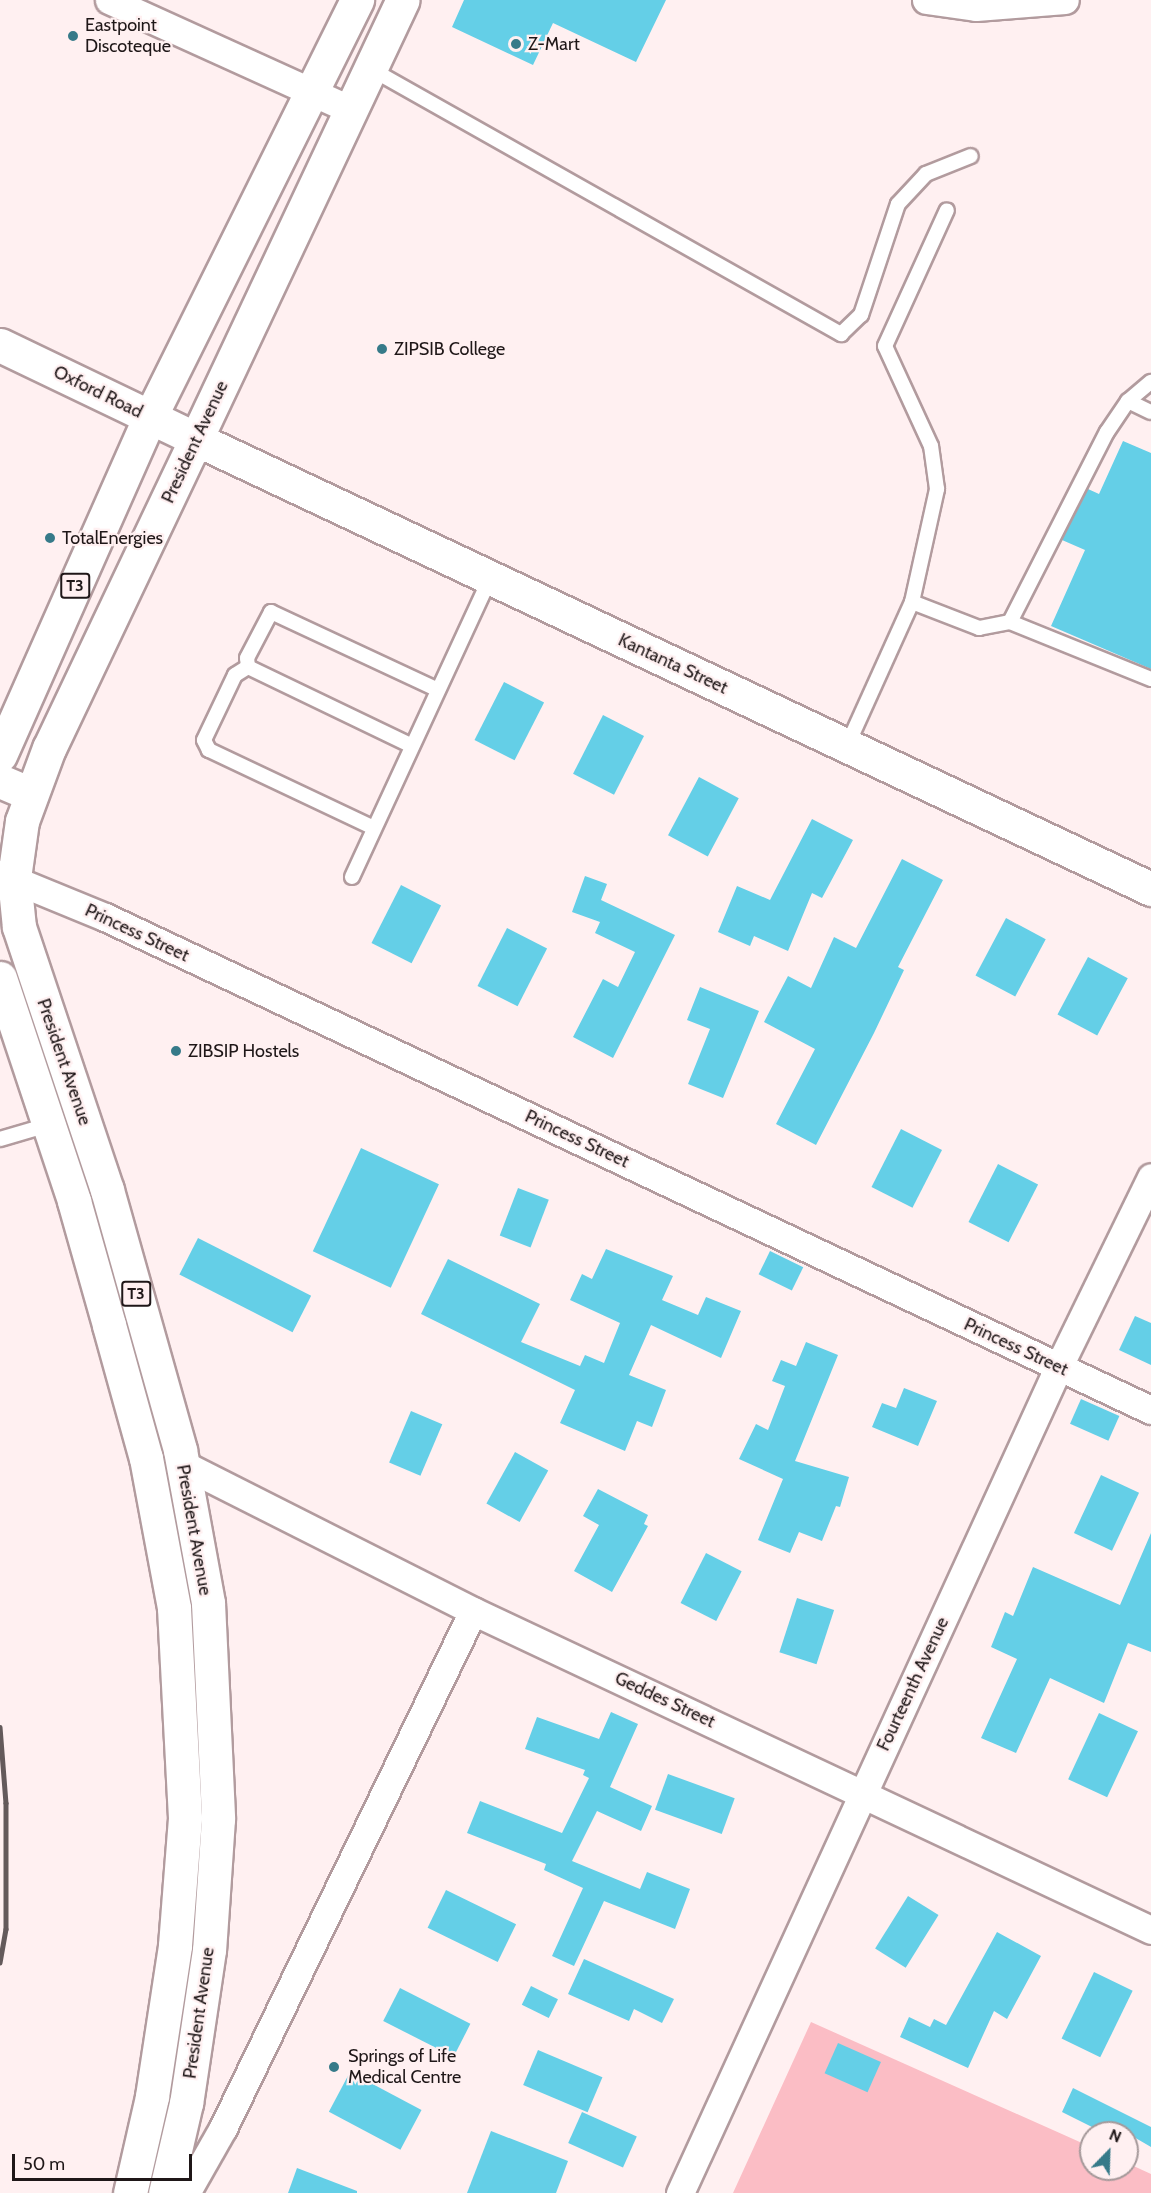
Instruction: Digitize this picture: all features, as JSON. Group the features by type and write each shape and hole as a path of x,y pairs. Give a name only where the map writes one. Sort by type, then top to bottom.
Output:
{"main road":[{"path":"150,417 357,0"},
{"name":"President Avenue","path":"165,2193 186,2103 209,1950 218,1818 208,1603 182,1464 107,1190 19,927 7,876 31,794 403,0"},
{"name":"Oxford Road","path":"0,345 196,439"},
{"name":"T3","path":"0,755 150,417"},
{"name":"Kantanta Street","path":"196,439 848,746 1149,884"},
{"path":"71,594 113,615"},
{"path":"0,782 31,794"},
{"name":"President Avenue","path":"0,978 77,1212 146,1458 174,1608 185,1818 173,1958 152,2097 130,2193"}],"street":[{"path":"109,0 351,110"},
{"path":"926,0 976,7 1065,0"},
{"name":"Princess Street","path":"7,876 1151,1410"},
{"name":"Fourteenth Avenue","path":"680,2193 1059,1366 1151,1177"},
{"name":"Geddes Street","path":"182,1464 473,1611 1151,1929"},
{"path":"186,2193 223,2128 473,1611"}],"lane":[{"path":"370,69 841,334 861,315 898,204 926,174 971,156"},
{"path":"848,746 912,602 937,489 931,446 885,346 947,210"},
{"path":"1010,622 1107,432 1128,400 1151,382"},
{"path":"1128,400 1151,412"},
{"path":"352,878 490,578"},
{"path":"912,602 979,628 1010,622 1151,679"},
{"path":"248,667 247,658 268,615 275,612 438,690"},
{"path":"248,667 412,746"},
{"path":"248,667 235,675 204,746 374,828"},
{"path":"0,1138 48,1125"}],"shaded area":[{"path":"811,2022 1079,2142 1079,2181 1139,2181 1139,2168 1151,2174 1151,2193 733,2193"}],"building":[{"name":"Z-Mart","path":"464,0 666,0 636,62 553,23 533,65 452,27"},
{"path":"1123,441 1151,453 1151,669 1051,626 1085,550 1062,540 1088,489 1099,494"},
{"path":"504,682 544,702 515,760 474,740"},
{"path":"603,715 644,736 614,795 573,774"},
{"path":"699,777 739,798 708,856 668,835"},
{"path":"812,819 853,840 822,898 812,893 788,951 754,936 750,946 718,932 737,886 770,900"},
{"path":"902,859 943,880 898,967 904,970 874,1033 816,1145 776,1124 815,1049 764,1022 788,976 811,988 834,937 856,948"},
{"path":"585,876 607,884 601,900 675,935 613,1058 573,1037 603,979 618,987 635,952 595,933 600,922 572,912"},
{"path":"401,885 441,905 412,963 371,943"},
{"path":"1006,918 1046,939 1015,997 975,975"},
{"path":"507,928 547,948 518,1006 477,986"},
{"path":"1088,957 1128,978 1097,1036 1057,1014"},
{"path":"700,987 759,1011 723,1098 688,1084 710,1029 687,1020"},
{"path":"901,1129 942,1150 912,1208 871,1187"},
{"path":"361,1148 439,1184 391,1288 313,1251"},
{"path":"998,1164 1038,1184 1009,1242 968,1222"},
{"path":"518,1188 549,1200 531,1247 500,1236"},
{"path":"198,1238 311,1296 293,1332 179,1275"},
{"path":"606,1249 673,1276 662,1300 698,1315 706,1297 741,1311 721,1358 651,1325 629,1375 666,1390 652,1427 637,1421 625,1451 560,1423 575,1390 421,1314 448,1259 540,1304 521,1342 580,1366 585,1355 604,1363 620,1323 570,1300 582,1274 592,1279"},
{"path":"770,1251 803,1267 792,1291 759,1274"},
{"path":"1135,1316 1151,1323 1151,1365 1119,1350"},
{"path":"806,1342 838,1355 795,1461 849,1477 840,1507 836,1506 822,1541 799,1532 790,1553 758,1540 783,1479 739,1459 756,1424 768,1430 785,1386 772,1381 781,1360 796,1366"},
{"path":"904,1388 937,1401 918,1446 872,1427 882,1403 896,1408"},
{"path":"1081,1399 1119,1416 1108,1441 1070,1424"},
{"path":"411,1411 442,1424 420,1476 389,1463"},
{"path":"515,1452 548,1470 520,1522 486,1504"},
{"path":"1101,1475 1139,1493 1112,1551 1074,1533"},
{"path":"598,1489 648,1515 644,1524 648,1526 612,1592 574,1571 599,1525 583,1516"},
{"path":"1151,1533 1151,1652 1128,1643 1104,1703 1050,1678 1016,1753 981,1738 1017,1659 991,1647 1005,1612 1013,1616 1033,1567 1120,1605"},
{"path":"706,1553 742,1571 716,1621 681,1603"},
{"path":"797,1598 834,1610 816,1664 779,1652"},
{"path":"611,1712 638,1724 610,1787 652,1806 641,1831 597,1811 572,1861 640,1889 647,1872 690,1889 675,1929 604,1901 574,1966 552,1956 583,1888 544,1870 546,1864 467,1833 480,1801 562,1833 589,1778 583,1775 585,1770 525,1749 537,1717 599,1739"},
{"path":"1099,1713 1138,1731 1107,1797 1068,1779"},
{"path":"668,1774 735,1798 722,1834 655,1810"},
{"path":"446,1890 516,1924 498,1962 428,1928"},
{"path":"908,1896 939,1915 906,1968 875,1949"},
{"path":"997,1932 1041,1956 1007,2019 994,2011 968,2068 900,2037 909,2017 930,2027 934,2019 946,2025"},
{"path":"584,1959 674,1999 662,2023 634,2009 629,2021 568,1994"},
{"path":"1094,1972 1133,1991 1100,2057 1062,2039"},
{"path":"531,1986 558,1999 549,2018 522,2005"},
{"path":"400,1988 470,2024 454,2057 383,2021"},
{"path":"838,2043 881,2062 868,2092 825,2073"},
{"path":"538,2050 602,2077 588,2112 523,2085"},
{"path":"350,2072 422,2110 400,2150 329,2112"},
{"path":"1073,2088 1139,2121 1080,2121 1062,2112"},
{"path":"582,2112 637,2136 623,2167 568,2143"},
{"path":"1139,2121 1151,2127 1151,2147 1139,2140"},
{"path":"491,2131 568,2161 556,2193 467,2193"},
{"path":"297,2168 357,2191 357,2193 288,2193"}],"railway":[{"path":"0,1727 6,1803 6,1929 0,1962"}],"place":[{"name":"Eastpoint Discoteque","path":"73,36"},
{"name":"Z-Mart","path":"516,44"},
{"name":"ZIPSIB College","path":"382,349"},
{"name":"TotalEnergies","path":"50,538"},
{"name":"ZIBSIP Hostels","path":"176,1051"},
{"name":"Springs of Life Medical Centre","path":"334,2067"}]}
